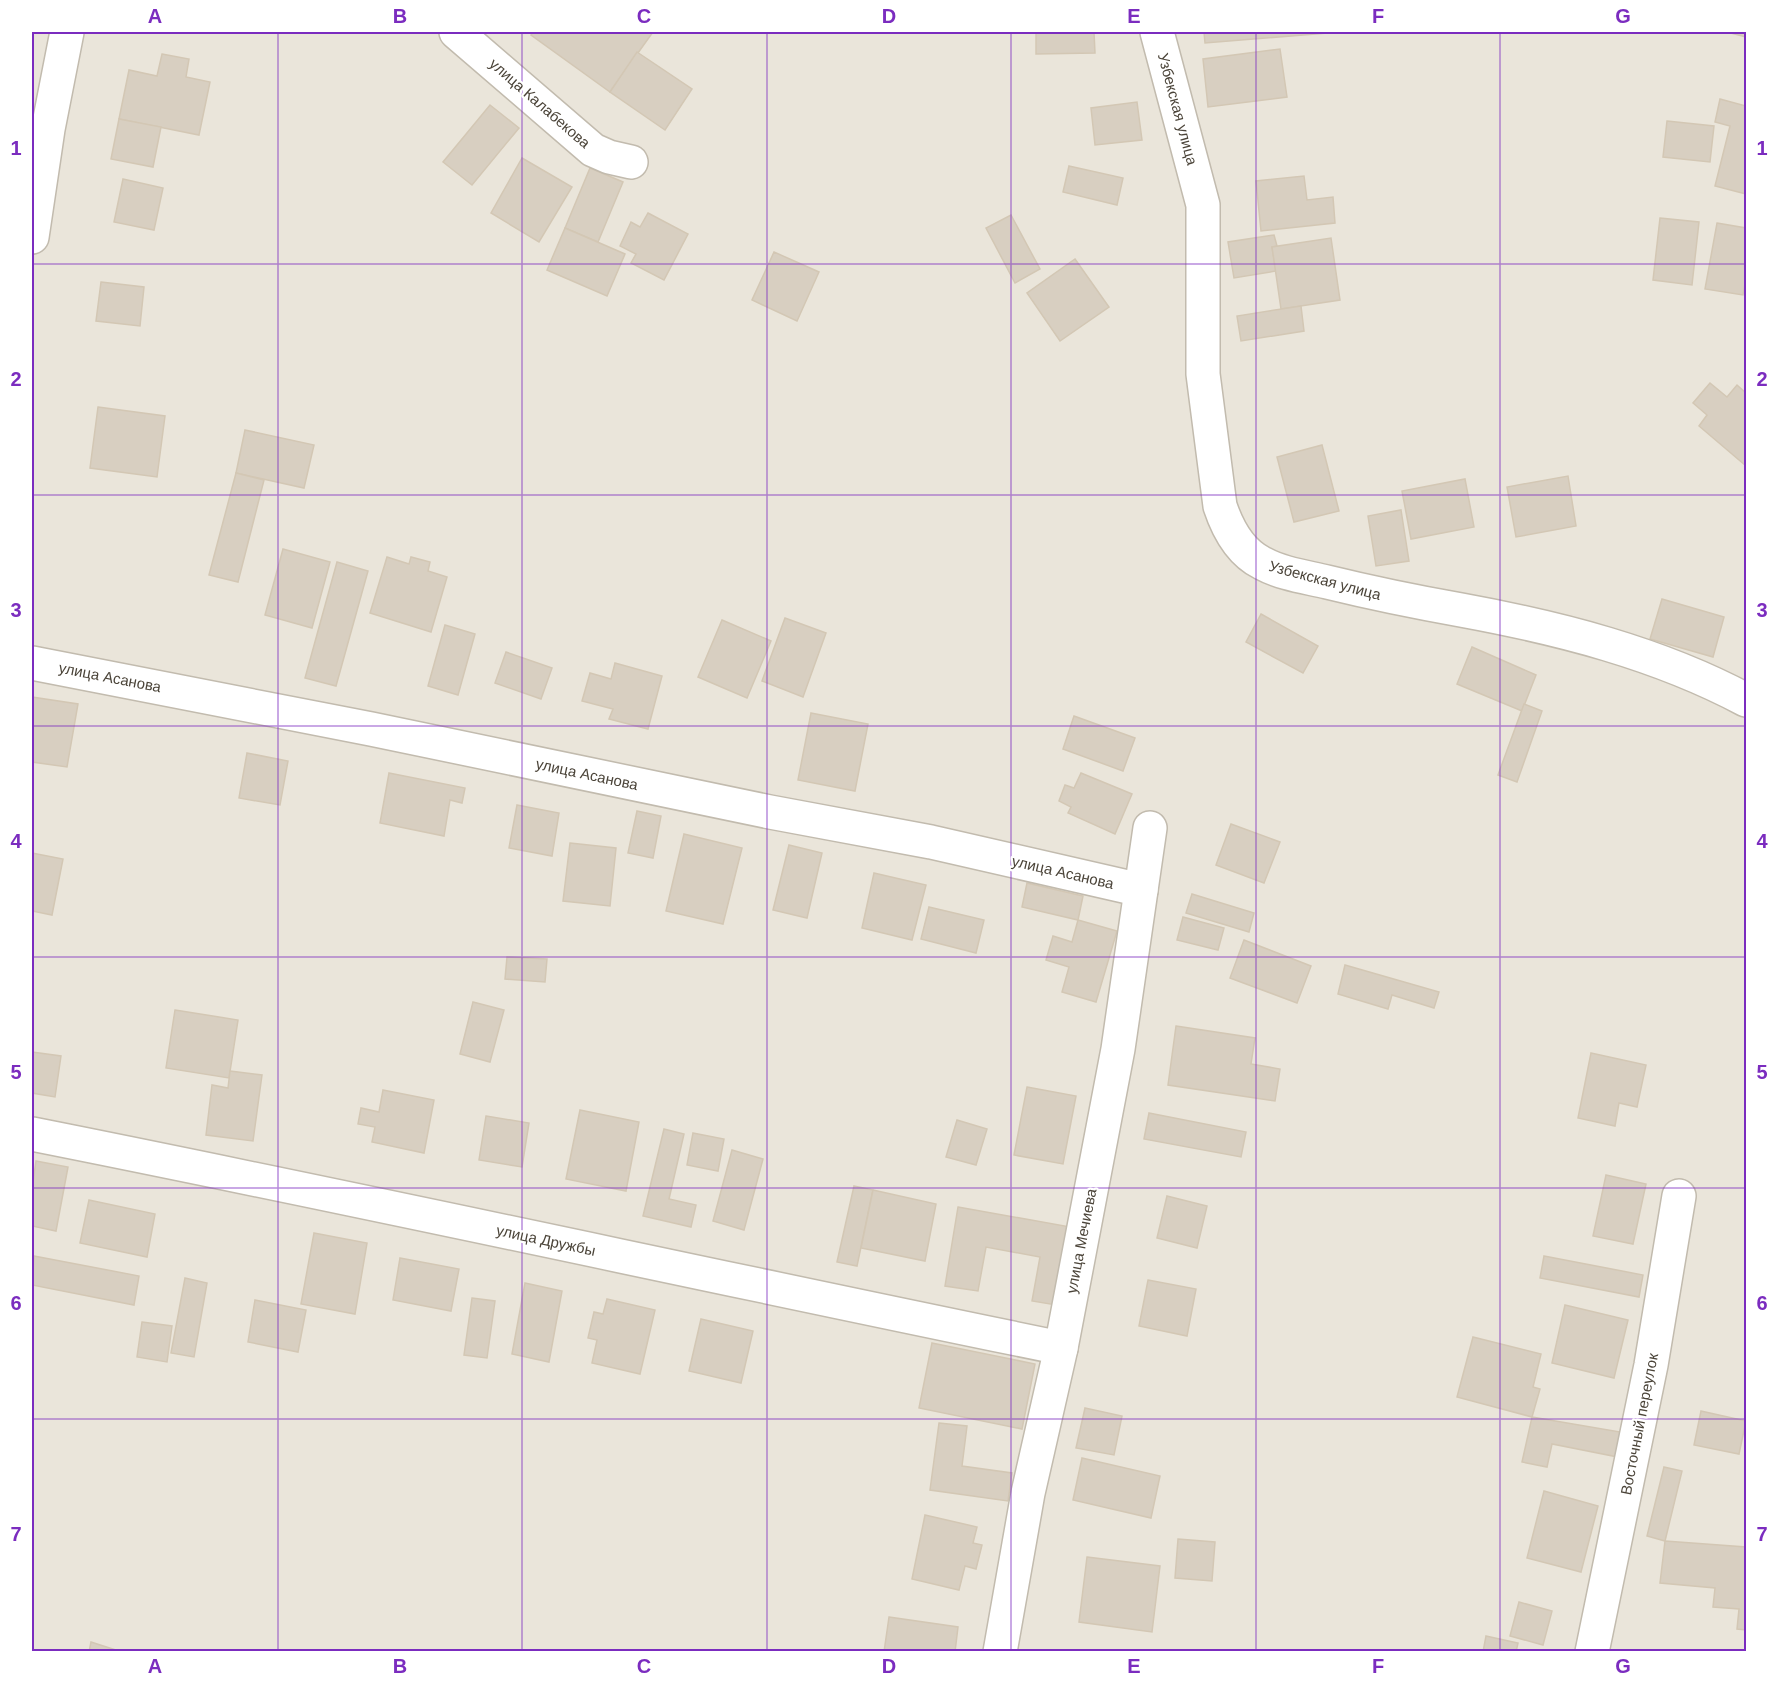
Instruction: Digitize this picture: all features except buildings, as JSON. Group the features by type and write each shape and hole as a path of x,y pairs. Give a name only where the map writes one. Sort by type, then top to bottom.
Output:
{"street":[{"path":"32,237 40,127 67,32"},
{"name":"улица Калабекова","path":"456,32 593,150 609,157 631,162"},
{"name":"Узбекская улица","path":"1157,32 1203,205 1203,374 1220,506 1227,527 1241,545 1260,563 1287,573 1400,599 1514,620 1605,643 1683,670 1746,700"},
{"name":"улица Асанова","path":"32,663 371,729 770,812 931,842 1141,890"},
{"name":"улица Мечиева","path":"1000,1652 1028,1493 1061,1348 1118,1049 1150,828"},
{"name":"улица Дружбы","path":"32,1134 328,1193 756,1286 1061,1348"},
{"name":"Восточный переулок","path":"1592,1652 1612,1564 1651,1365 1679,1196"}],"shaded area":[{"path":"32,32 1746,32 1746,1651 32,1651"}]}
